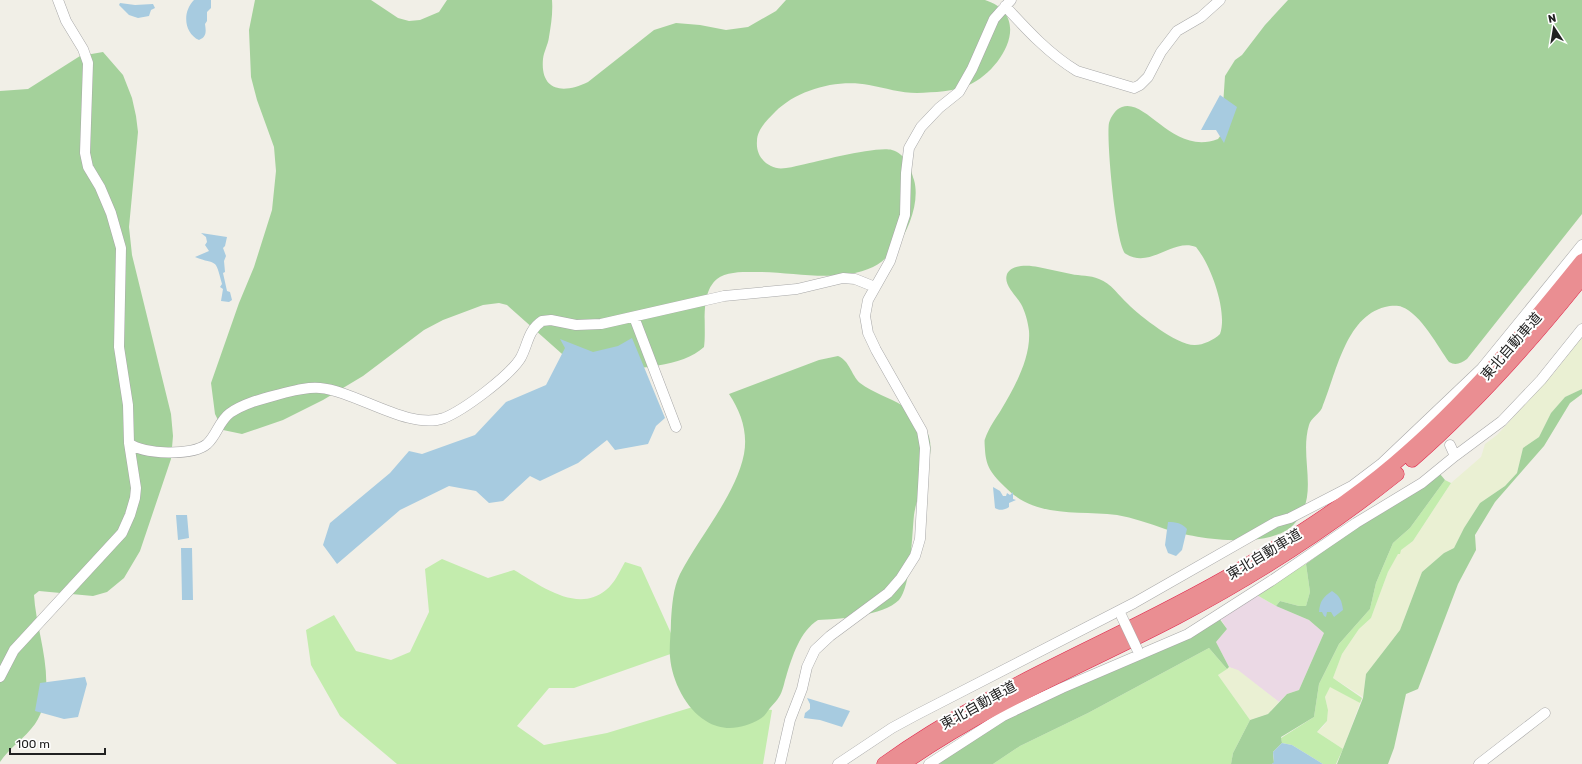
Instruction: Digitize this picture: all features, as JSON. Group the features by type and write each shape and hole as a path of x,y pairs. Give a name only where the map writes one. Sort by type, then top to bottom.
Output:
{"highway":[{"name":"東北自動車道","path":"884,764 990,697 1171,608 1236,572 1296,535 1350,497 1395,464 1468,393 1508,351 1582,261"},
{"name":"東北自動車道","path":"903,764 996,707 1176,617 1241,581 1301,544 1356,506 1400,472 1448,428 1516,358 1582,278"}],"street":[{"path":"0,677 14,650 118,538 126,526 136,493 129,443 128,405 119,346 121,248 100,187 88,167 85,153 88,63 83,49 66,21 58,0"},
{"path":"780,764 790,720 802,689 807,667 815,650 830,636 888,593 901,578 915,556 920,539 925,448 922,431 868,333 865,316 868,300 890,260 905,215 906,173 909,148 926,122 939,108 959,92 972,69 994,19 1008,3 1039,43 1070,67 1077,71 1134,88 1140,85 1148,77 1161,52 1177,30 1201,17 1220,0"},
{"path":"838,764 892,728 1119,613 1276,522 1290,518 1352,486 1381,464 1430,421 1482,368 1582,245"},
{"path":"129,443 143,450 169,452 193,450 203,447 209,442 222,421 235,410 271,396 314,387 340,392 414,419 429,421 438,420 450,415 469,403 511,369 520,359 531,333 542,321 552,320 576,326 585,326 634,317 724,296 797,289 843,278 855,279 875,287"},
{"path":"634,317 676,427"},
{"path":"929,764 1003,716 1138,653 1188,634 1219,615 1356,523 1422,483 1502,421 1541,380 1582,329"},
{"path":"1450,445 1455,456"},
{"path":"1119,613 1138,653"},
{"path":"1479,764 1545,712"}],"shaded area":[{"path":"1255,594 1276,606 1309,620 1324,633 1299,690 1287,694 1279,702 1238,671 1229,667 1216,642 1227,629 1220,618"}],"green space":[{"path":"255,0 371,0 398,18 409,21 420,20 439,12 447,0 552,0 551,23 544,53 543,70 545,78 550,84 562,89 579,86 588,82 654,30 676,23 700,25 726,30 748,27 776,11 786,0 985,0 1000,8 1008,18 1010,30 1008,43 1001,56 992,68 981,78 969,85 937,92 911,93 857,83 832,85 795,97 775,112 761,129 757,137 758,152 764,162 778,168 790,168 848,154 884,149 897,152 904,158 914,180 916,197 912,215 901,240 896,247 886,258 873,267 859,272 829,276 766,272 743,272 724,275 711,285 708,293 705,311 704,347 692,355 678,361 662,365 627,369 579,369 507,305 499,303 483,305 443,320 424,330 363,376 323,400 283,420 242,434 223,430 215,414 211,383 239,303 254,267 272,210 276,171 274,147 257,100 251,77 249,30"},
{"path":"1288,0 1582,0 1582,214 1467,359 1461,363 1454,364 1449,362 1416,316 1402,307 1385,307 1371,313 1360,322 1344,349 1322,408 1311,420 1309,425 1306,450 1308,488 1306,501 1302,512 1295,523 1284,532 1269,537 1252,540 1213,539 1178,533 1117,515 1058,511 1044,509 1030,504 1017,497 994,475 987,462 985,450 986,435 1017,382 1025,361 1029,341 1029,328 1025,313 1021,304 1008,286 1006,278 1007,274 1013,268 1030,266 1074,275 1089,276 1107,283 1150,323 1179,341 1198,345 1208,342 1220,334 1222,314 1217,289 1202,255 1196,247 1187,245 1178,246 1153,256 1135,258 1126,254 1122,247 1115,214 1109,149 1109,123 1112,115 1118,109 1131,106 1141,111 1174,134 1188,140 1202,142 1218,139 1221,135 1225,76 1235,60 1242,55 1265,25"},
{"path":"103,52 123,75 132,98 136,116 138,132 129,227 132,255 171,414 173,436 171,459 140,551 124,578 107,592 93,596 39,591 34,595 45,660 46,694 42,709 35,724 0,762 0,91 28,89 80,56"},
{"path":"1582,337 1582,389 1565,397 1551,413 1539,437 1523,448 1517,473 1505,486 1480,503 1464,528 1454,548 1444,553 1422,572 1400,630 1366,674 1363,697 1333,678 1342,654 1359,629 1371,618 1388,572 1398,553 1400,554 1400,550 1413,541 1451,483 1481,457 1485,444 1497,435 1554,373"},
{"path":"838,356 845,361 860,383 870,390 898,403 909,411 924,427 930,439 929,460 914,515 906,584 899,600 883,610 860,616 818,620 806,631 798,645 780,695 764,716 740,727 719,727 699,716 681,694 671,666 670,648 672,603 678,579 733,485 740,469 744,454 745,438 742,422 737,408 729,394 819,360"},
{"path":"1582,389 1582,394 1570,403 1544,446 1495,502 1475,535 1476,550 1458,584 1418,689 1406,694 1394,748 1388,764 1337,764 1363,698 1366,674 1400,630 1422,572 1444,553 1454,548 1464,528 1480,503 1505,486 1517,473 1523,448 1539,437 1551,413 1565,397"},
{"path":"1440,474 1445,480 1410,528 1393,543 1376,583 1370,609 1339,644 1319,684 1314,717 1281,737 1282,743 1273,752 1274,763 1231,764 1233,753 1250,720 1268,714 1287,694 1299,690 1324,633 1309,620 1276,606 1280,601 1299,606 1306,606 1310,592 1306,564 1355,528 1384,512"},
{"path":"1445,480 1451,483 1413,541 1401,550 1400,554 1398,554 1388,572 1371,618 1359,629 1342,654 1333,678 1362,698 1360,703 1330,687 1325,697 1328,710 1327,721 1317,732 1343,749 1336,764 1323,764 1292,745 1282,743 1281,738 1314,717 1319,684 1339,644 1370,609 1376,583 1393,543 1410,528"},
{"path":"442,559 488,578 514,570 559,595 583,599 595,597 606,590 617,577 625,562 641,567 679,651 574,688 549,688 517,726 544,745 607,733 706,703 772,710 763,764 397,764 340,716 311,665 306,630 334,615 356,651 391,660 410,652 429,612 425,569"},
{"path":"1306,564 1310,592 1306,606 1299,606 1280,601 1276,606 1255,594"},
{"path":"1219,618 1227,629 1216,642 1229,667 1227,669 1209,648 1088,713 1020,746 993,764 932,764 1004,718"},
{"path":"1209,648 1227,669 1218,675 1250,720 1233,753 1231,764 993,764 1020,746 1088,713"},
{"path":"1229,667 1238,670 1279,702 1268,714 1250,720 1218,675"},
{"path":"1330,686 1360,703 1343,749 1317,732 1327,721 1328,710 1325,697"}],"water":[{"path":"194,0 211,0 211,8 207,12 205,34 202,39 199,40 190,32 186,22 188,10"},
{"path":"120,3 135,5 153,4 155,8 151,10 149,16 138,18 129,15 119,5"},
{"path":"1220,95 1237,107 1224,143 1216,130 1201,130"},
{"path":"201,233 227,237 223,248 226,256 224,261 225,272 223,273 227,291 230,292 232,300 229,302 221,301 223,289 220,287 222,284 218,269 214,263 195,257 209,251 205,245 207,242 206,237"},
{"path":"632,338 665,418 656,426 648,444 615,450 607,440 578,463 540,481 530,476 503,501 489,503 476,491 449,486 400,510 337,564 323,545 330,523 390,473 409,451 422,454 475,435 506,402 546,385 565,348 560,339 593,352 618,346"},
{"path":"993,487 1000,491 1003,496 1006,496 1007,493 1010,495 1013,492 1013,499 1016,500 1009,503 1009,507 1006,509 1000,510 995,508"},
{"path":"176,515 187,515 189,538 178,540"},
{"path":"1168,522 1179,523 1187,529 1182,550 1176,556 1168,553 1165,545"},
{"path":"181,548 192,548 193,600 182,600"},
{"path":"1332,591 1340,599 1343,610 1334,617 1331,612 1327,612 1326,617 1322,612 1319,612 1320,605 1324,597"},
{"path":"85,677 87,684 78,717 64,719 35,711 40,683"},
{"path":"807,698 850,711 842,727 820,720 804,718 805,713 810,709 810,704"},
{"path":"1282,743 1292,745 1323,764 1272,764 1274,762 1273,752"}]}
